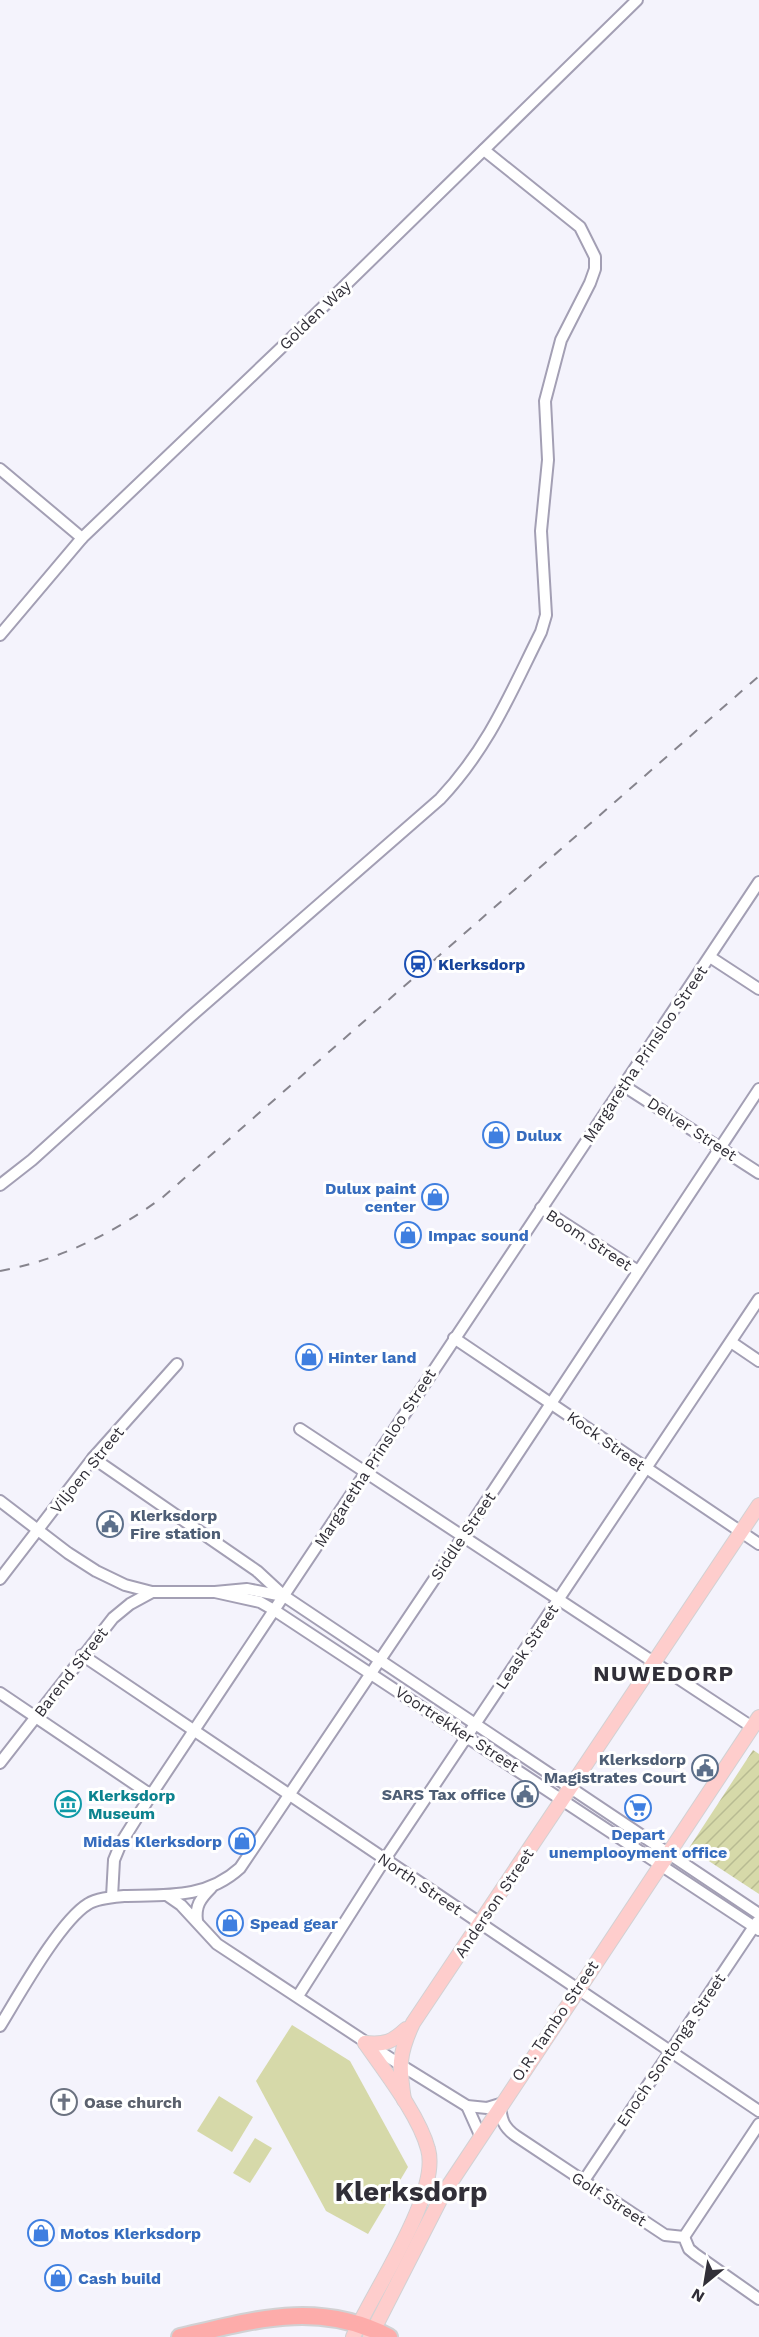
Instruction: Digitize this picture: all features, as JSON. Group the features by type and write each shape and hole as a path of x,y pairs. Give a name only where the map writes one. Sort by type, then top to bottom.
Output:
{"highway":[{"path":"180,2337 241,2323 296,2315 320,2315 364,2331 389,2337"}],"main road":[{"name":"Anderson Street","path":"404,2100 399,2064 401,2048 413,2024 759,1505"},
{"name":"O.R. Tambo Street","path":"364,2331 438,2202 480,2135 756,1722"},
{"path":"366,2043 384,2045 393,2041 413,2024"},
{"path":"364,2331 420,2207 426,2186 428,2149 404,2100 366,2043"}],"street":[{"name":"Golden Way","path":"0,635 82,538 637,0"},
{"path":"0,1185 32,1160 190,1017 440,799 464,774 495,728 541,632 546,615 541,531 548,460 544,401 561,340 595,270 595,257 580,227 484,150"},
{"path":"0,469 82,538"},
{"name":"Margaretha Prinsloo Street","path":"112,1897 114,1860 121,1843 151,1795 759,882"},
{"path":"710,957 759,989"},
{"name":"Delver Street","path":"624,1086 759,1173"},
{"name":"Siddle Street","path":"112,1897 168,1896 211,1888 225,1881 240,1868 759,1089"},
{"name":"Boom Street","path":"541,1208 638,1271"},
{"name":"Leask Street","path":"298,1996 467,1735 477,1724 759,1299"},
{"name":"Kock Street","path":"454,1338 759,1544"},
{"path":"731,1342 759,1360"},
{"name":"Viljoen Street","path":"0,1579 93,1458 177,1364"},
{"path":"300,1429 464,1535 653,1662 756,1722"},
{"path":"93,1458 257,1571 284,1596"},
{"path":"0,1501 96,1571 125,1585 152,1592 215,1592 247,1589 284,1596"},
{"name":"Barend Street","path":"0,1763 112,1618 130,1604 152,1592"},
{"name":"Voortrekker Street","path":"215,1592 260,1602 467,1735 567,1793"},
{"name":"Voortrekker Street","path":"284,1596 477,1724 567,1793 757,1925"},
{"name":"North Street","path":"82,1655 759,2111"},
{"path":"0,1693 34,1719 151,1795"},
{"name":"Voortrekker Street","path":"664,1859 759,1914"},
{"path":"196,1921 195,1910 211,1888"},
{"path":"168,1896 181,1905 217,1944 399,2064 467,2106 486,2108 500,2104"},
{"path":"0,2026 68,1921 89,1903 112,1897"},
{"name":"Enoch Sontonga Street","path":"583,2182 757,1925"},
{"name":"Golf Street","path":"500,2104 501,2119 506,2128 664,2235 684,2237"},
{"path":"467,2106 480,2135"},
{"path":"759,2124 684,2237 695,2254 759,2299"}],"green space":[{"path":"753,1750 759,1754 759,1894 689,1848"},
{"path":"292,2025 350,2061 408,2167 368,2234 326,2211 256,2081"},
{"path":"219,2096 253,2117 232,2152 197,2131"},
{"path":"255,2138 272,2148 250,2183 233,2173"}],"railway":[{"path":"0,1271 44,1260 86,1243 125,1222 163,1197 759,676"}],"place":[{"name":"Klerksdorp","path":"418,964"},
{"name":"Dulux","path":"496,1135"},
{"name":"Dulux paint center","path":"435,1197"},
{"name":"Impac sound","path":"408,1235"},
{"name":"Hinter land","path":"309,1357"},
{"name":"Klerksdorp Fire station","path":"110,1524"},
{"name":"Klerksdorp Magistrates Court","path":"705,1768"},
{"name":"SARS Tax office","path":"525,1794"},
{"name":"Klerksdorp Museum","path":"68,1804"},
{"name":"Depart unemplooyment office","path":"638,1808"},
{"name":"Midas Klerksdorp","path":"242,1841"},
{"name":"Spead gear","path":"230,1923"},
{"name":"Oase church","path":"64,2102"},
{"name":"Motos Klerksdorp","path":"41,2233"},
{"name":"Cash build","path":"58,2278"}],"district":[{"name":"NUWEDORP","path":"664,1673"},
{"name":"Klerksdorp","path":"411,2191"}]}
